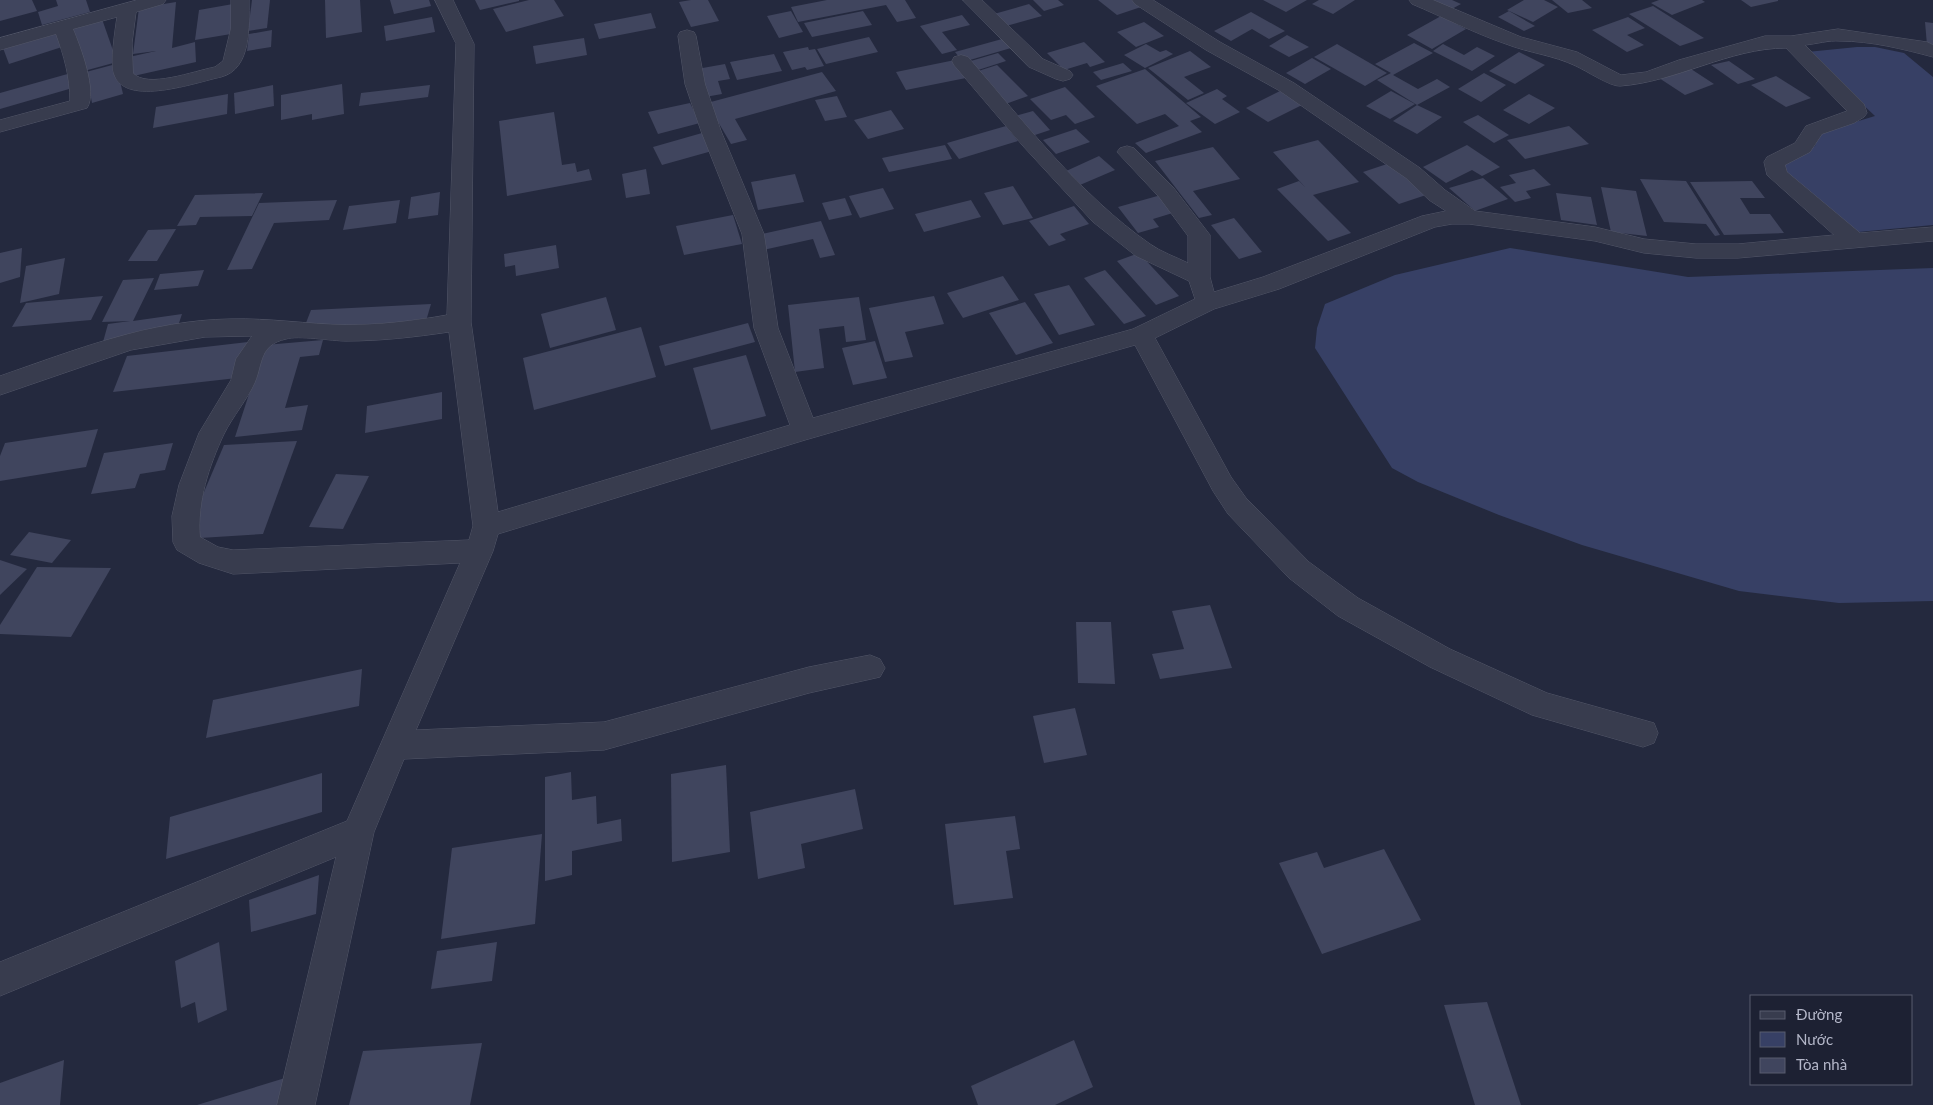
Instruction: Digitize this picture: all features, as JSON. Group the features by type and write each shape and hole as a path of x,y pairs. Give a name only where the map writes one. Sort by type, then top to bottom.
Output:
{"street":[{"path":"0,44 157,0"},
{"path":"127,8 122,43 122,74 131,83 152,87 220,71 232,63 240,28 240,0"},
{"path":"296,1105 358,832 483,538 460,322 465,44 444,0"},
{"path":"972,0 1036,63 1063,75"},
{"path":"1141,0 1214,46 1287,88 1413,173 1437,195 1469,217"},
{"path":"1418,0 1514,41 1570,56 1606,73 1617,81 1649,77 1686,64 1764,42 1791,42 1838,35 1920,46 1933,51"},
{"path":"0,126 80,104 81,88 77,67 62,26"},
{"path":"687,36 695,84 711,131 753,234 766,328 805,430"},
{"path":"1791,42 1857,108 1857,113 1851,118 1813,130 1809,143 1793,154 1774,162 1777,175 1856,241"},
{"path":"961,61 1030,142 1101,217 1144,251 1199,277"},
{"path":"1127,152 1166,192 1199,235 1199,277 1206,304"},
{"path":"283,330 262,340 248,359 243,381 212,433 192,485 185,516 187,542 208,556 233,562 483,538 805,430 1141,334 1206,304 1271,283 1430,221 1452,216 1595,234 1644,246 1696,251 1738,251 1933,234"},
{"path":"0,386 62,362 131,341 205,329 232,327 346,333 408,330 460,322"},
{"path":"1141,334 1222,484 1237,506 1299,570 1348,607 1440,658 1542,705 1643,733"},
{"path":"394,745 604,736 809,680 870,668"},
{"path":"0,979 358,832"}],"water":[{"path":"1875,47 1904,53 1933,77 1933,225 1858,232 1783,173 1785,160 1815,146 1819,133 1875,116 1807,52"},
{"path":"1510,248 1688,277 1933,268 1933,601 1839,603 1739,591 1582,545 1499,515 1418,482 1392,468 1315,348 1317,328 1325,304 1395,275"}],"building":[{"path":"0,0 32,0 37,11 0,21"},
{"path":"56,0 86,0 90,12 42,25 38,12 58,6"},
{"path":"252,0 270,0 267,28 248,31"},
{"path":"325,0 360,0 362,32 326,38"},
{"path":"390,0 429,0 431,6 394,14"},
{"path":"475,0 519,0 519,1 480,10"},
{"path":"529,0 554,0 564,16 506,32 493,9"},
{"path":"708,0 719,21 691,27 679,2"},
{"path":"827,0 905,0 916,18 897,22 886,5 798,22 791,7"},
{"path":"1033,0 1058,0 1064,5 1044,11"},
{"path":"1098,0 1132,0 1141,7 1117,15"},
{"path":"1263,0 1307,0 1286,12"},
{"path":"1319,0 1355,0 1333,14 1312,4"},
{"path":"1430,0 1452,0 1461,4 1450,10"},
{"path":"1524,0 1544,0 1558,7 1533,22 1507,10"},
{"path":"1552,0 1582,0 1592,8 1568,13"},
{"path":"1659,0 1702,0 1705,2 1672,15 1651,3"},
{"path":"1741,0 1778,0 1778,1 1751,7"},
{"path":"176,2 172,48 195,42 196,62 129,77 129,57 156,51 133,54 139,8"},
{"path":"233,4 231,34 195,40 199,10"},
{"path":"1029,4 1042,16 1006,26 994,14"},
{"path":"1653,6 1704,38 1680,46 1629,14"},
{"path":"791,11 803,32 779,38 767,16"},
{"path":"863,11 872,25 812,37 804,23"},
{"path":"1509,11 1535,26 1524,31 1498,17"},
{"path":"1251,12 1285,31 1269,39 1252,29 1231,41 1214,31"},
{"path":"651,13 656,28 599,39 594,24"},
{"path":"962,15 970,25 942,32 957,50 942,54 920,26"},
{"path":"1441,16 1466,29 1432,49 1407,35"},
{"path":"432,17 435,32 386,41 384,26"},
{"path":"1628,17 1645,28 1627,35 1644,45 1627,52 1592,30"},
{"path":"102,19 117,62 84,71 70,28"},
{"path":"1144,22 1164,36 1136,47 1117,32"},
{"path":"1925,22 1933,23 1933,46 1927,45"},
{"path":"272,30 271,47 247,51 249,34"},
{"path":"55,32 62,47 9,64 3,48"},
{"path":"1287,35 1309,47 1289,57 1269,46"},
{"path":"869,37 878,52 826,64 817,49"},
{"path":"584,38 587,55 536,64 533,46"},
{"path":"1002,39 1011,48 963,62 955,52"},
{"path":"1084,42 1105,62 1090,67 1087,63 1064,70 1047,53"},
{"path":"1414,43 1433,53 1393,75 1418,89 1437,79 1450,87 1417,105 1377,80 1391,73 1375,64"},
{"path":"1146,44 1160,52 1166,50 1173,54 1145,68 1124,55"},
{"path":"1337,44 1387,73 1365,86 1314,57"},
{"path":"1443,44 1464,55 1477,47 1495,56 1472,71 1433,51"},
{"path":"808,47 809,50 815,49 824,66 807,70 805,67 792,70 783,52"},
{"path":"1190,51 1211,67 1184,77 1204,93 1188,100 1148,68"},
{"path":"1519,52 1545,65 1515,84 1489,71"},
{"path":"998,53 1006,61 972,72 964,63"},
{"path":"774,54 782,71 737,80 730,62"},
{"path":"1312,58 1331,69 1305,84 1286,73"},
{"path":"955,60 966,78 906,90 896,72"},
{"path":"1729,61 1755,79 1738,84 1711,65"},
{"path":"1123,63 1132,71 1101,80 1093,72"},
{"path":"116,64 123,94 92,103 86,72"},
{"path":"725,64 730,79 718,81 722,94 705,97 697,69"},
{"path":"997,65 1028,96 1003,105 972,73"},
{"path":"1688,67 1714,84 1685,95 1659,78"},
{"path":"1145,69 1201,117 1190,121 1202,132 1146,153 1135,143 1179,126 1165,114 1137,124 1096,86"},
{"path":"822,72 836,91 735,119 747,140 731,144 707,103"},
{"path":"71,73 76,87 0,109 0,93"},
{"path":"1484,73 1506,85 1481,102 1458,89"},
{"path":"1776,76 1811,98 1786,107 1751,85"},
{"path":"342,84 344,114 312,120 312,114 281,120 281,95"},
{"path":"273,85 274,106 235,114 234,93"},
{"path":"430,85 428,97 359,106 361,93"},
{"path":"1065,87 1095,117 1075,124 1066,115 1051,120 1030,99"},
{"path":"1217,89 1227,96 1222,99 1240,112 1215,124 1186,103"},
{"path":"1280,91 1302,105 1268,122 1246,108"},
{"path":"1391,91 1415,104 1390,119 1366,106"},
{"path":"228,94 227,114 153,128 156,107"},
{"path":"1529,94 1555,108 1529,124 1503,110"},
{"path":"837,96 847,117 825,121 815,100"},
{"path":"690,103 700,123 658,134 648,112"},
{"path":"1417,105 1442,117 1417,134 1393,121"},
{"path":"891,110 904,129 868,139 854,120"},
{"path":"1033,111 1050,130 1029,137 1012,117"},
{"path":"554,112 562,165 575,163 577,172 589,169 592,180 507,196 499,121"},
{"path":"1478,115 1509,135 1494,143 1463,122"},
{"path":"1006,126 1018,141 959,159 947,143"},
{"path":"1569,126 1589,144 1525,159 1507,140"},
{"path":"1076,129 1090,142 1056,154 1043,140"},
{"path":"702,133 712,151 662,165 653,147"},
{"path":"1318,140 1359,182 1313,195 1351,233 1328,241 1277,189 1299,181 1305,187 1273,152"},
{"path":"945,145 952,159 889,172 882,158"},
{"path":"1467,145 1500,167 1482,176 1472,170 1446,183 1423,167"},
{"path":"1213,147 1240,179 1193,191 1212,215 1199,218 1155,161"},
{"path":"1099,156 1115,170 1080,185 1064,172"},
{"path":"1393,162 1429,194 1399,204 1363,172"},
{"path":"646,169 650,194 626,198 622,174"},
{"path":"1534,169 1551,185 1526,191 1531,198 1515,202 1500,187 1516,183 1509,175"},
{"path":"795,174 804,202 758,210 751,182"},
{"path":"1483,178 1508,199 1475,211 1449,188"},
{"path":"1640,179 1686,181 1720,235 1715,236 1706,224 1664,222"},
{"path":"1752,181 1765,198 1740,198 1750,214 1770,214 1784,233 1724,235 1690,182"},
{"path":"1013,186 1033,218 1003,225 984,193"},
{"path":"1601,187 1636,191 1647,236 1611,232"},
{"path":"883,188 894,209 860,218 849,196"},
{"path":"440,192 438,215 408,219 411,197"},
{"path":"263,193 252,216 200,217 196,225 177,226 195,195"},
{"path":"1556,193 1591,197 1597,225 1561,220"},
{"path":"1161,195 1176,212 1153,219 1159,227 1138,233 1118,207"},
{"path":"845,198 852,215 829,220 822,203"},
{"path":"337,200 329,220 274,223 252,269 227,270 259,203"},
{"path":"400,200 396,223 343,230 349,206"},
{"path":"971,200 981,217 924,232 915,214"},
{"path":"1074,206 1089,224 1060,234 1066,240 1049,246 1029,221"},
{"path":"733,215 742,244 684,255 676,226"},
{"path":"1234,218 1262,252 1239,259 1211,225"},
{"path":"821,221 835,255 820,258 813,239 763,250 758,235"},
{"path":"176,229 157,261 128,261 148,230"},
{"path":"556,245 559,268 516,276 515,265 505,267 504,254"},
{"path":"22,248 20,277 0,283 0,253"},
{"path":"1139,253 1179,296 1156,305 1117,261"},
{"path":"65,258 59,294 20,303 26,266"},
{"path":"204,270 198,286 154,290 160,274"},
{"path":"1105,270 1146,316 1124,324 1084,278"},
{"path":"1003,276 1019,300 963,318 947,293"},
{"path":"154,278 133,321 182,314 177,329 103,342 108,324 130,321 102,322 123,280"},
{"path":"1069,285 1095,325 1059,335 1034,294"},
{"path":"103,296 91,320 12,327 26,303"},
{"path":"934,296 944,324 905,332 913,357 885,362 869,308"},
{"path":"606,297 616,330 550,348 541,314"},
{"path":"859,297 866,340 846,342 844,326 819,329 824,368 795,372 788,305"},
{"path":"1025,302 1053,343 1016,355 989,313"},
{"path":"431,304 426,321 304,328 311,310"},
{"path":"748,323 755,342 665,366 659,346"},
{"path":"641,327 656,377 534,410 523,358"},
{"path":"323,340 319,355 300,357 285,408 308,405 302,430 235,437 265,345"},
{"path":"875,341 887,378 853,385 842,348"},
{"path":"248,342 237,378 113,392 127,356"},
{"path":"746,355 766,416 711,430 693,368"},
{"path":"442,392 442,419 365,433 367,406"},
{"path":"98,429 86,467 0,481 0,456 5,443"},
{"path":"297,441 263,534 184,539 224,445"},
{"path":"173,443 165,470 140,474 135,488 91,494 104,453"},
{"path":"336,474 369,476 343,529 309,527"},
{"path":"29,532 71,540 52,563 10,555"},
{"path":"0,560 27,569 0,595"},
{"path":"37,567 111,568 71,637 0,634 0,625"},
{"path":"1210,605 1232,668 1160,679 1152,654 1184,649 1172,611"},
{"path":"1076,622 1111,622 1115,684 1078,683"},
{"path":"362,669 359,706 206,738 213,700"},
{"path":"1075,708 1087,755 1044,763 1033,716"},
{"path":"726,765 730,852 672,862 671,774"},
{"path":"571,772 572,800 596,796 597,824 621,819 622,841 572,851 572,875 545,881 545,777"},
{"path":"322,773 322,812 166,859 170,817"},
{"path":"855,789 863,829 801,844 805,868 758,879 750,812"},
{"path":"1015,816 1020,849 1006,851 1013,898 954,905 945,824"},
{"path":"542,834 535,924 441,939 452,848"},
{"path":"1384,849 1421,920 1322,954 1279,863 1317,852 1324,868"},
{"path":"319,875 316,914 251,932 249,900"},
{"path":"219,942 227,1010 198,1023 195,1002 181,1008 175,961"},
{"path":"497,942 492,981 431,989 437,951"},
{"path":"1487,1002 1521,1105 1475,1105 1444,1005"},
{"path":"1074,1040 1093,1087 1055,1105 978,1105 971,1086"},
{"path":"482,1043 470,1105 349,1105 363,1051"},
{"path":"64,1060 60,1105 0,1105 0,1083"},
{"path":"285,1078 283,1105 197,1105"}]}
